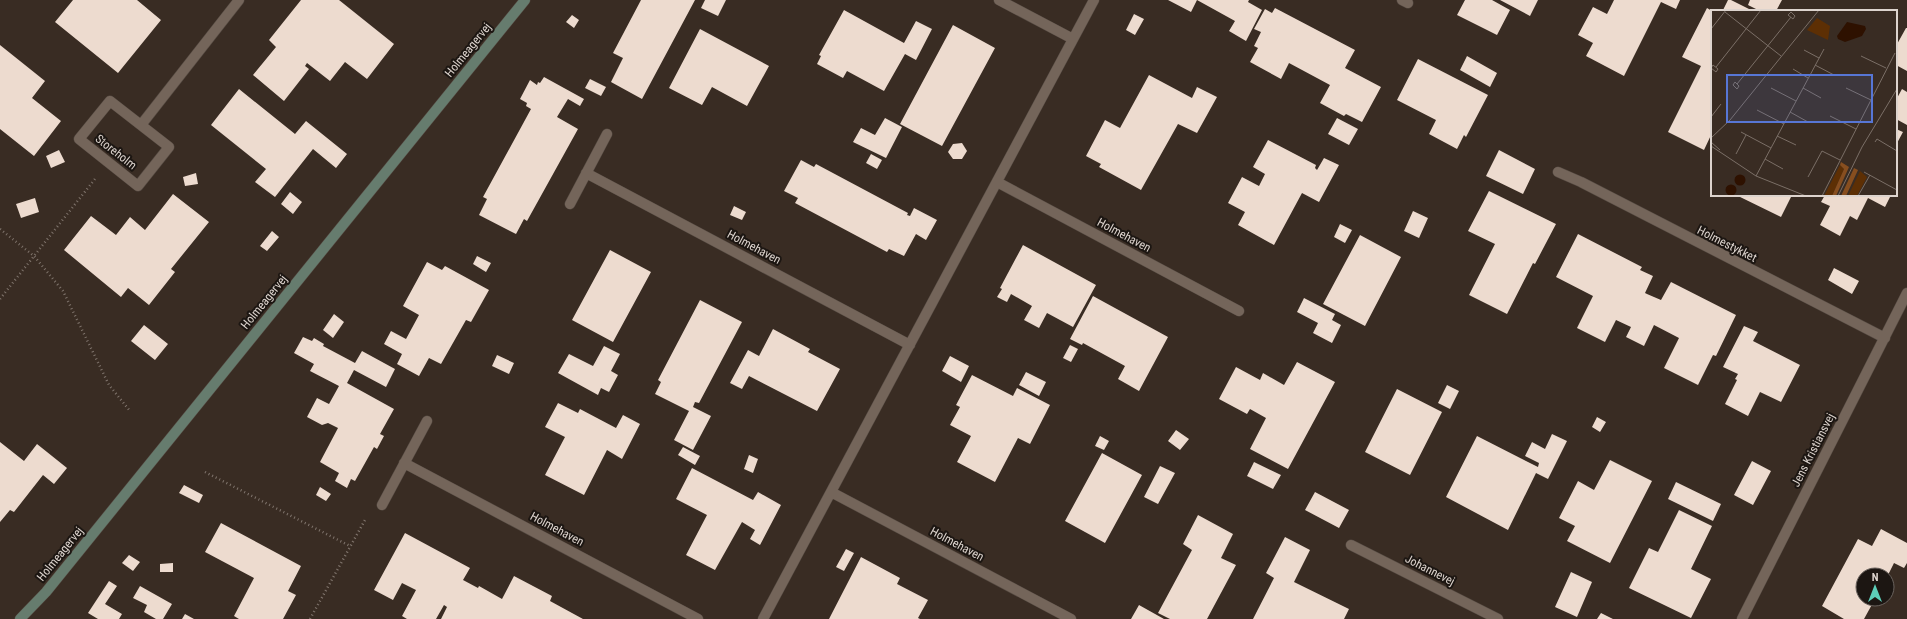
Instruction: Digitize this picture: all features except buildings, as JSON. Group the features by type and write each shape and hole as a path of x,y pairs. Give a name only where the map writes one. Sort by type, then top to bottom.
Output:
{"street":[{"path":"140,125 239,0"},
{"name":"Holmeagervej","path":"20,619 46,592 525,0"},
{"path":"999,0 1073,39"},
{"path":"763,619 1094,0"},
{"name":"Storeholm","path":"110,101 169,147 138,186 109,163 79,139 110,101"},
{"path":"570,204 607,134"},
{"name":"Holmestykket","path":"1558,172 1581,182 1885,338"},
{"name":"Holmehaven","path":"586,173 910,345"},
{"name":"Holmehaven","path":"997,182 1239,311"},
{"name":"Jens Kristiansvej","path":"1742,619 1907,293"},
{"path":"382,505 427,421"},
{"name":"Holmehaven","path":"404,463 698,619"},
{"name":"Holmehaven","path":"831,492 1071,619"},
{"name":"Johannevej","path":"1351,545 1498,619"}],"path":[{"path":"0,299 109,163"},
{"path":"0,229 34,256 63,291 109,385 130,411"},
{"path":"205,472 350,546"},
{"path":"310,619 372,506 382,505"}]}
